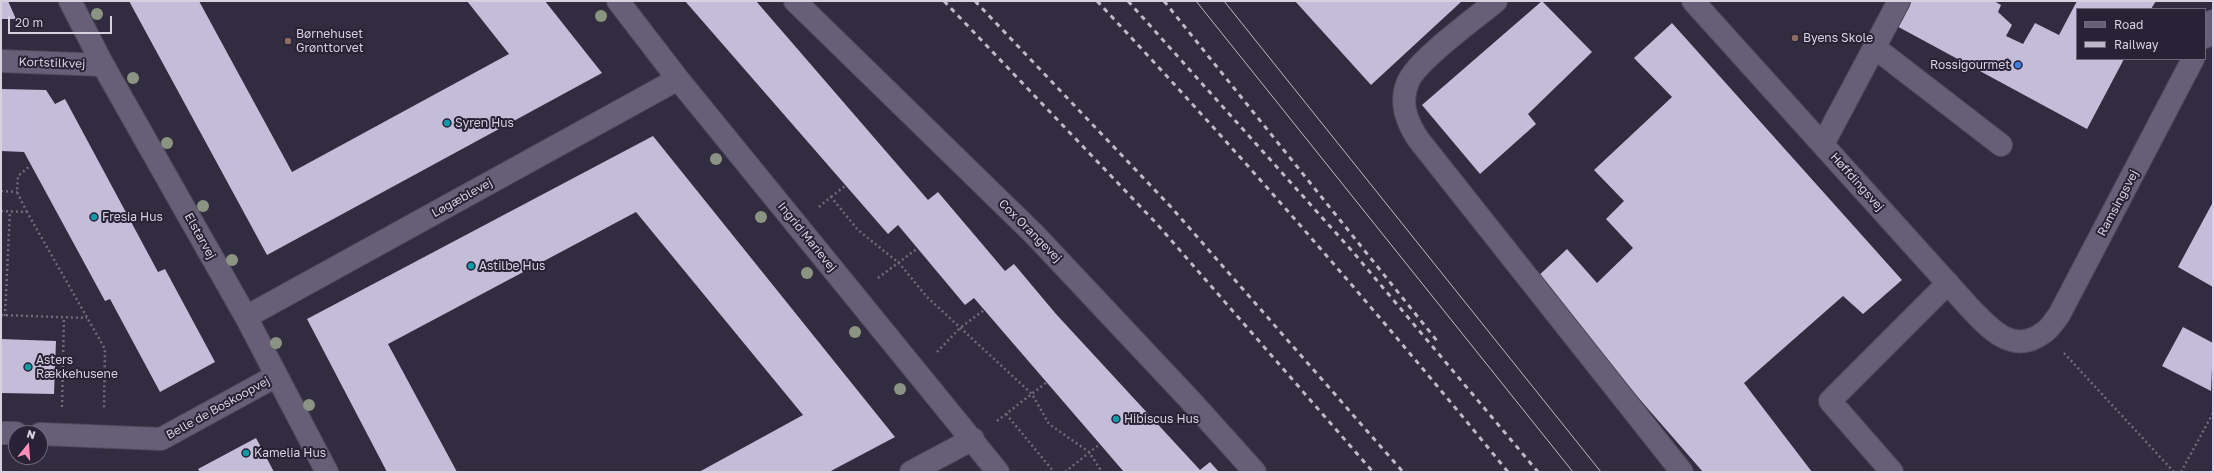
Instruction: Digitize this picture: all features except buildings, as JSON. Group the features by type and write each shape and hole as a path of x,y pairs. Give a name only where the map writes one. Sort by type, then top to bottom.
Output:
{"street":[{"name":"Elstarvej","path":"70,1 103,65 246,317 327,472"},
{"name":"Ingrid Marievej","path":"618,1 678,79 973,439 998,472"},
{"name":"Cox Orangevej","path":"795,1 1035,235 1191,401 1255,472"},
{"path":"1496,1 1421,64 1408,82 1404,101 1407,122 1418,139 1682,472"},
{"name":"Høffdingsvej","path":"1693,1 1991,330 2004,339 2039,336"},
{"path":"1823,144 1899,1"},
{"path":"2206,35 2213,21"},
{"path":"1874,47 2001,145"},
{"name":"Ramsingsvej","path":"2039,336 2059,315 2192,60"},
{"name":"Kortstilkvej","path":"1,61 103,65"},
{"name":"Løgæblevej","path":"246,317 678,79"},
{"path":"1892,472 1830,401 1948,283"},
{"name":"Belle de Boskoopvej","path":"50,435 161,439 276,376"},
{"path":"911,472 973,439"}],"path":[{"path":"31,165 18,176 17,192 105,349 104,437"},
{"path":"797,225 845,186"},
{"path":"1,191 17,192"},
{"path":"831,197 858,230 899,263 927,296 1032,394 1049,424 1089,452 1102,472"},
{"path":"1,211 27,212"},
{"path":"5,316 10,211"},
{"path":"899,263 918,248"},
{"path":"960,328 984,310"},
{"path":"1,315 87,318"},
{"path":"50,435 64,317"},
{"path":"2039,336 2174,472"},
{"path":"973,439 1047,382"},
{"path":"2181,472 2213,413"},
{"path":"1006,414 1054,472"},
{"path":"1065,472 1100,444"}],"tram line":[{"path":"1196,1 1573,472"},
{"path":"1224,1 1601,472"}],"railway":[{"path":"944,1 1157,224 1373,472"},
{"path":"975,1 1171,207 1403,472"},
{"path":"1097,1 1203,116 1307,233 1408,351 1508,472"},
{"path":"1128,1 1353,252 1538,472"},
{"path":"1164,1 1438,342"}],"place":[{"name":"Byens Skole","path":"1795,38"},
{"name":"Børnehuset Grønttorvet","path":"288,41"},
{"name":"Rossigourmet","path":"2018,65"},
{"name":"Syren Hus","path":"447,123"},
{"name":"Fresia Hus","path":"94,217"},
{"name":"Astilbe Hus","path":"471,266"},
{"name":"Asters Rækkehusene","path":"28,367"},
{"name":"Hibiscus Hus","path":"1116,419"},
{"name":"Kamelia Hus","path":"246,453"}]}
